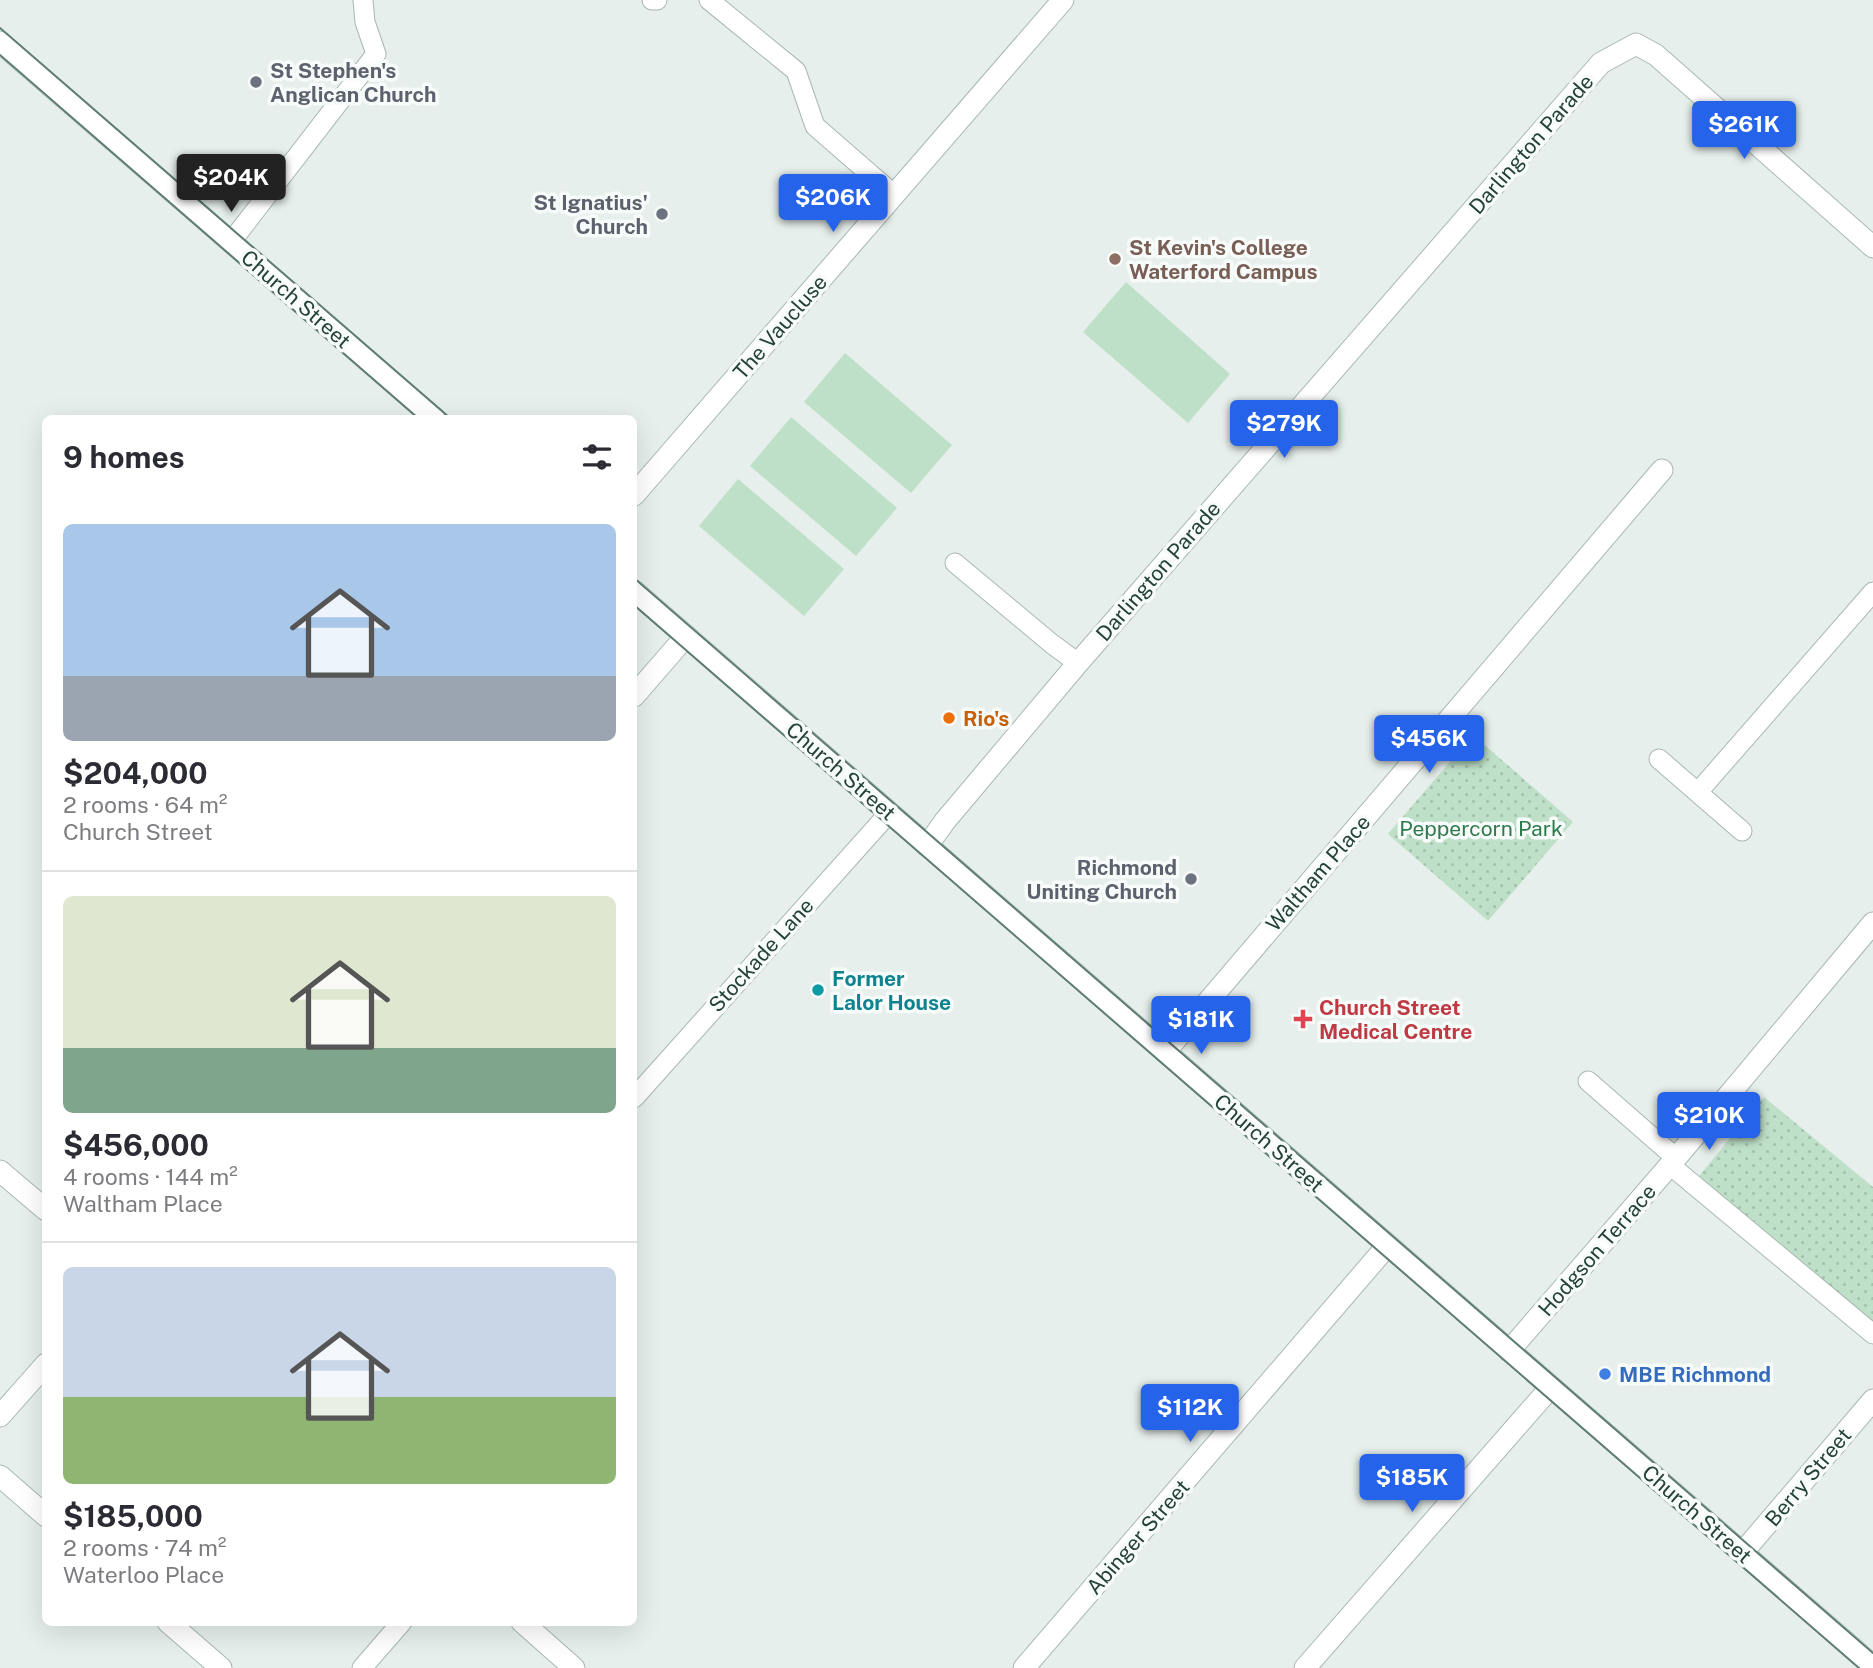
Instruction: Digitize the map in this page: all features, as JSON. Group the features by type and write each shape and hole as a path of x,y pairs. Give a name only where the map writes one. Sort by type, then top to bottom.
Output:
{"street":[{"name":"The Vaucluse","path":"637,492 843,255 892,194 1063,0"},
{"name":"Church Street","path":"1,44 431,415"},
{"name":"Darlington Parade","path":"928,846 952,813 1078,663 1601,63 1618,51 1636,44 1656,55 1873,247"},
{"name":"Waltham Place","path":"1165,1052 1662,470"},
{"name":"Church Street","path":"637,594 1873,1666"},
{"path":"637,692 686,636"},
{"name":"Hodgson Terrace","path":"1509,1351 1873,923"},
{"path":"0,1171 42,1207"},
{"name":"Abinger Street","path":"1024,1668 1387,1246"},
{"path":"0,1416 42,1369"},
{"path":"1305,1668 1551,1387"},
{"name":"Berry Street","path":"1741,1552 1873,1400"},
{"path":"0,1476 42,1513"},
{"path":"173,1626 221,1668"},
{"path":"527,1626 575,1668"}],"lane":[{"path":"230,242 376,54 365,22 363,0"},
{"path":"652,0 657,0"},
{"path":"709,0 796,71 815,126 892,194"},
{"path":"955,563 1052,645 1078,663"},
{"path":"1698,792 1873,592"},
{"path":"1659,759 1742,831"},
{"name":"Stockade Lane","path":"637,1095 889,813"},
{"path":"1588,1081 1673,1161 1873,1334"},
{"path":"362,1668 399,1626"}],"green space":[{"path":"1126,282 1230,374 1188,423 1083,332"},
{"path":"845,353 952,445 911,493 804,402"},
{"path":"791,417 897,508 856,556 750,466"},
{"path":"738,479 844,569 804,616 699,526"},
{"name":"Peppercorn Park","path":"1473,735 1573,822 1488,921 1388,834"},
{"path":"1764,1097 1873,1187 1873,1329 1695,1181"}],"tram line":[{"path":"0,28 447,415"},
{"path":"0,55 415,415"},
{"path":"637,581 1873,1653"},
{"path":"637,608 1859,1668"}],"place":[{"name":"St Stephen's Anglican Church","path":"256,82"},
{"name":"St Ignatius' Church","path":"662,214"},
{"name":"St Kevin's College Waterford Campus","path":"1115,259"},
{"name":"Rio's","path":"949,718"},
{"name":"Richmond Uniting Church","path":"1191,879"},
{"name":"Former Lalor House","path":"818,990"},
{"name":"Church Street Medical Centre","path":"1303,1019"},
{"name":"MBE Richmond","path":"1605,1374"}]}
